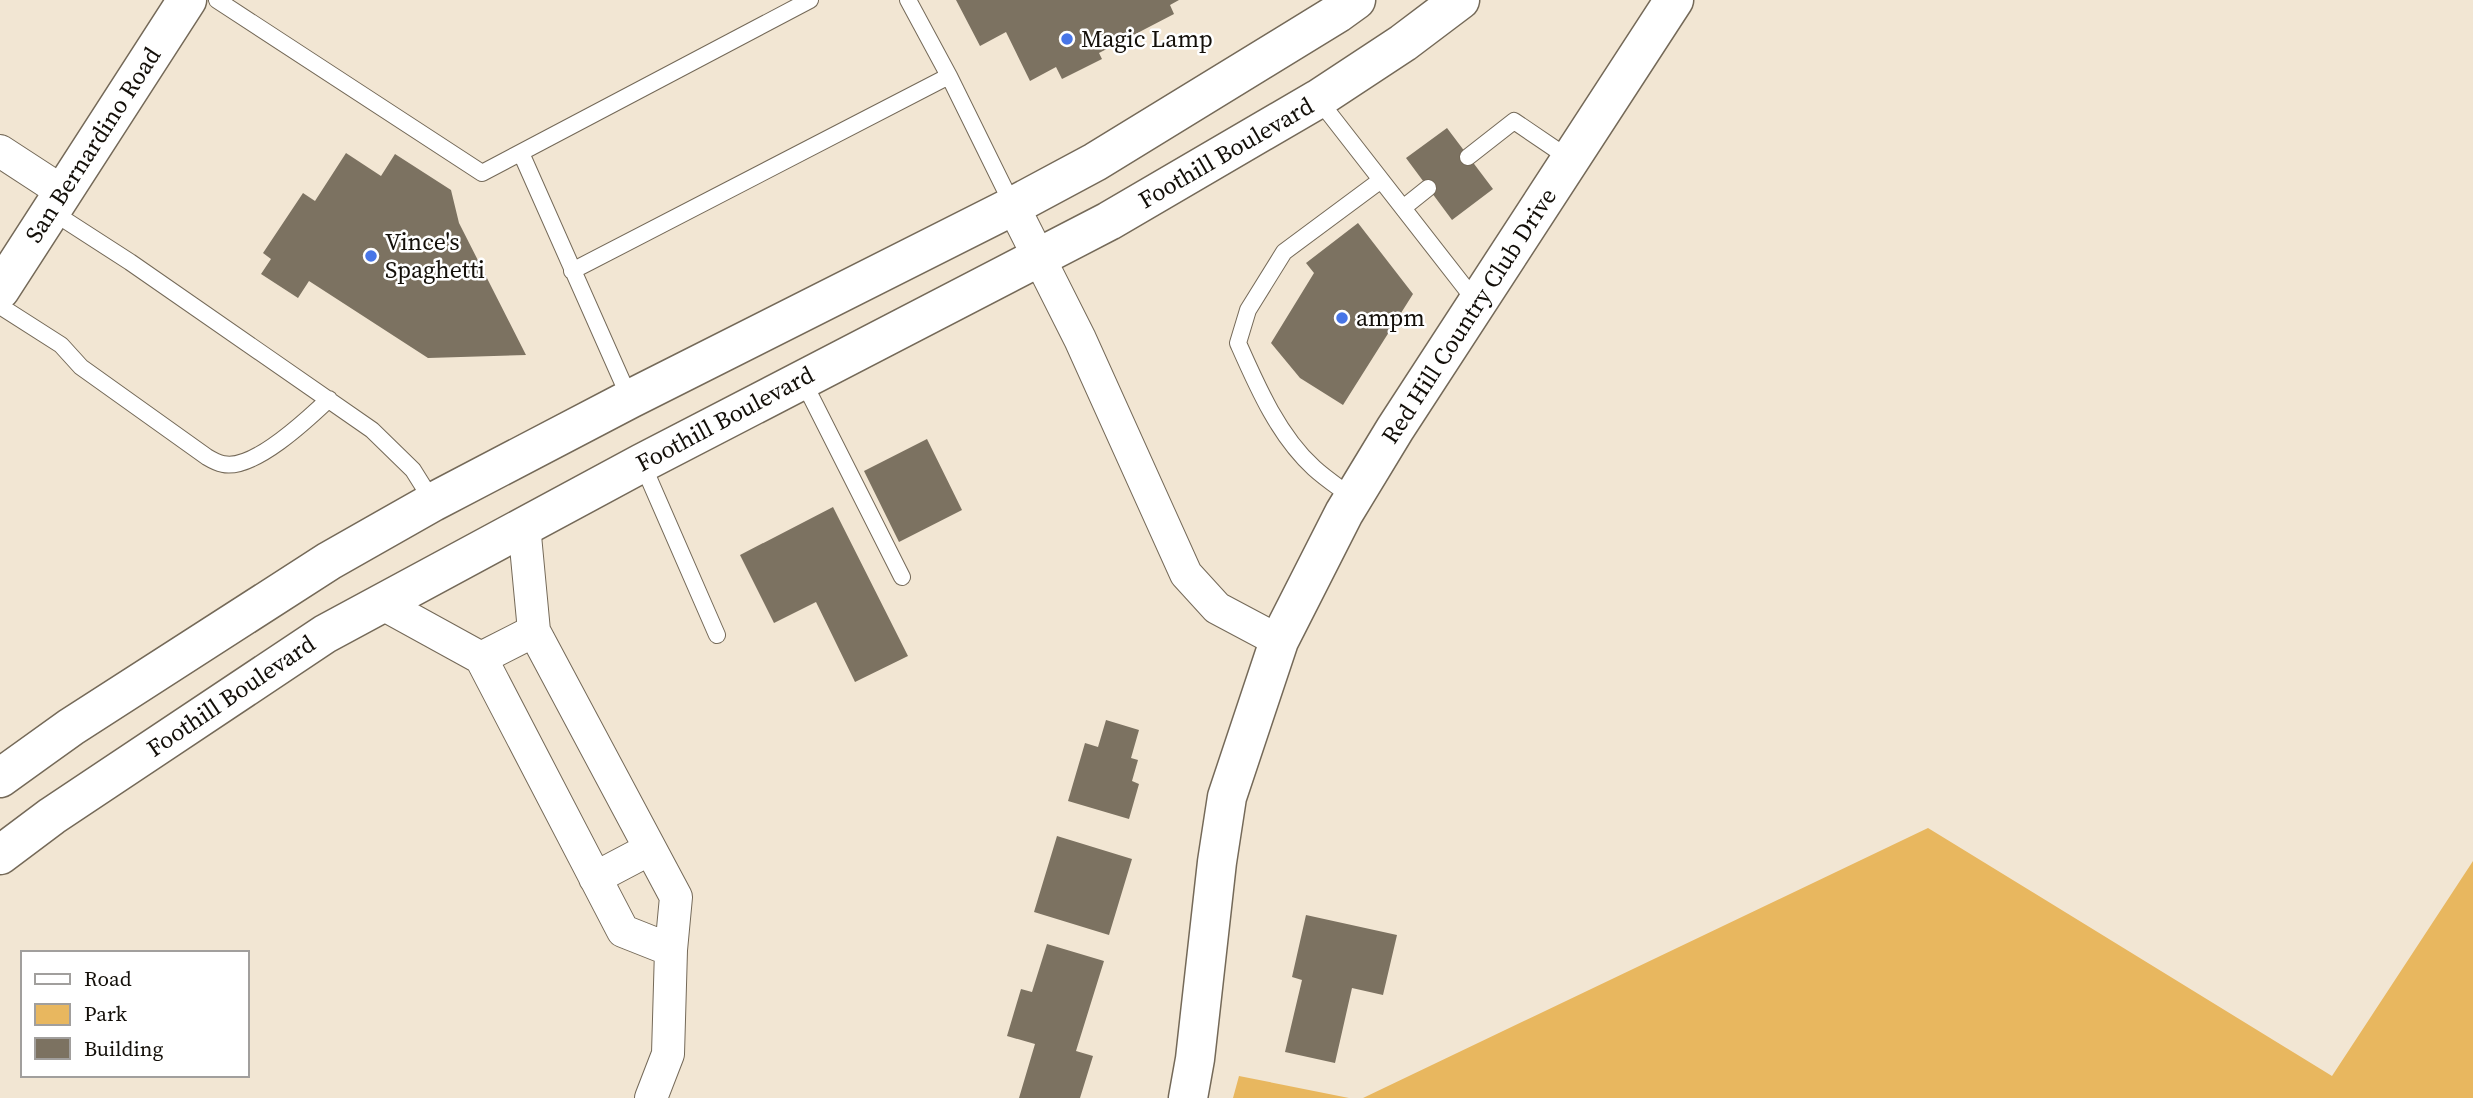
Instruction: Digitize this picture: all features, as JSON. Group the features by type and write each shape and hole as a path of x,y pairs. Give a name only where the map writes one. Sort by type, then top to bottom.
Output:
{"main road":[{"name":"San Bernardino Road","path":"0,290 187,0"},
{"name":"Foothill Boulevard","path":"0,855 52,816 325,634 524,525 1109,221 1318,99 1403,43 1460,0"},
{"name":"Red Hill Country Club Drive","path":"1188,1098 1227,797 1279,642 1353,498 1674,0"},
{"path":"0,778 71,727 318,569 433,502 1013,206 1106,155 1341,4"}],"street":[{"path":"0,151 57,202"},
{"path":"1013,206 1080,339 1186,574 1217,608 1279,642"},
{"path":"524,525 534,631 676,897 671,950 668,1054 651,1098"},
{"path":"381,603 481,658 623,931 671,950"},
{"path":"481,658 534,631"},
{"path":"595,878 650,849"}],"lane":[{"path":"217,0 482,173 810,0"},
{"path":"908,0 1013,206"},
{"path":"572,271 949,76"},
{"path":"1318,99 1477,303"},
{"path":"1468,157 1514,121 1570,159"},
{"path":"521,153 631,399"},
{"path":"1353,498 1313,468 1290,442 1257,387 1238,343 1248,310 1284,252 1381,180"},
{"path":"1403,208 1428,188"},
{"path":"57,202 130,262 372,430 413,470 433,502"},
{"path":"0,306 61,345 81,367 207,457 224,465 243,463 293,433 329,399"},
{"path":"802,379 902,576"},
{"path":"642,463 717,635"}],"green space":[{"path":"1928,828 2332,1076 2473,861 2473,1098 1363,1098"},
{"path":"1239,1076 1349,1098 1233,1098"}],"building":[{"name":"Magic Lamp","path":"956,0 1179,0 1170,5 1174,14 1099,53 1102,59 1062,79 1056,67 1030,81 1006,32 980,46"},
{"path":"1447,128 1493,189 1452,220 1406,158"},
{"name":"Vince's Spaghetti","path":"346,153 381,176 395,154 451,190 459,223 526,355 428,358 309,281 298,298 261,274 271,259 263,253 303,193 315,201"},
{"name":"ampm","path":"1358,223 1413,294 1343,405 1300,378 1271,343 1314,273 1306,263"},
{"path":"927,439 962,510 899,542 864,471"},
{"path":"833,507 908,656 855,682 816,602 774,623 740,555"},
{"path":"1106,720 1139,730 1131,758 1138,760 1132,781 1139,784 1129,819 1068,801 1085,743 1098,747"},
{"path":"1057,836 1132,859 1109,935 1034,912"},
{"path":"1306,915 1397,935 1383,995 1352,988 1335,1063 1285,1052 1302,980 1292,977"},
{"path":"1047,944 1104,961 1076,1051 1093,1056 1080,1098 1019,1098 1035,1044 1007,1036 1021,989 1032,992"}],"place":[{"name":"Magic Lamp","path":"1067,39"},
{"name":"Vince's Spaghetti","path":"371,256"},
{"name":"ampm","path":"1342,318"}]}
